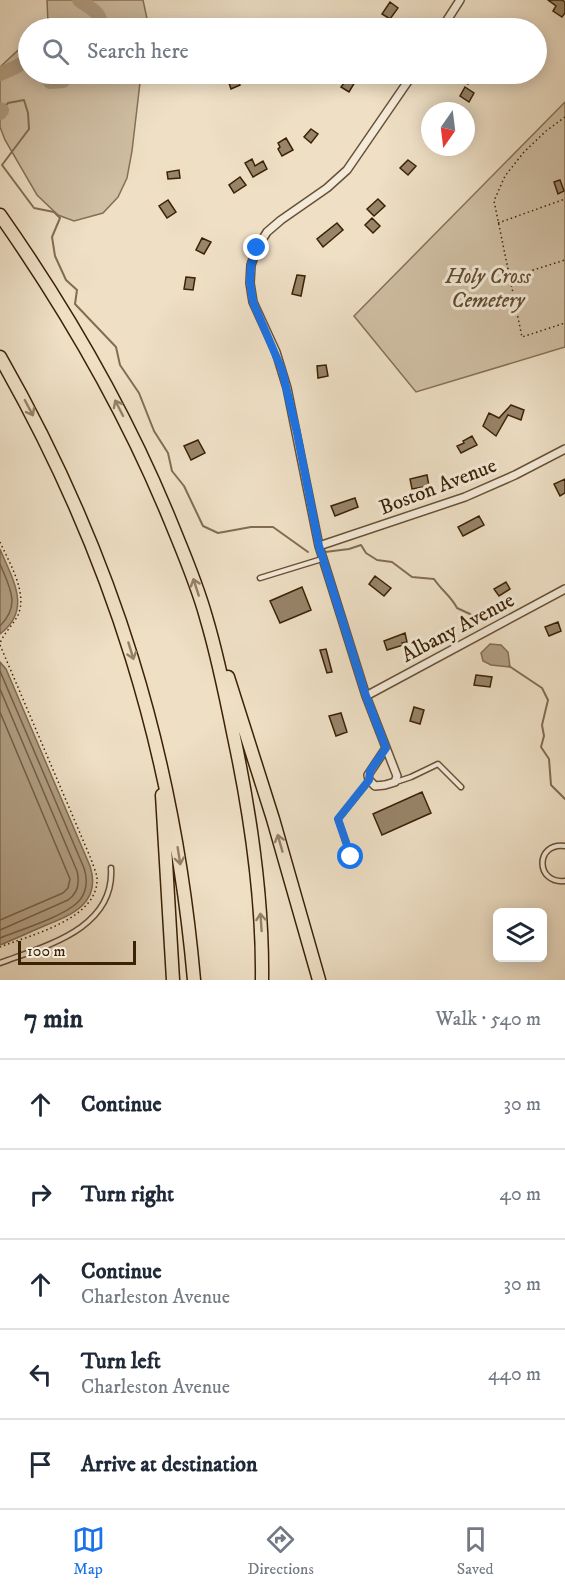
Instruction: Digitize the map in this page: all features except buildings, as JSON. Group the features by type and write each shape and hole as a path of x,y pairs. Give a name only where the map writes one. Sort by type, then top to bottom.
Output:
{"highway":[{"path":"0,215 67,315 114,397 153,479 192,573 223,659 273,819 319,980"},
{"path":"0,357 53,456 88,534 128,642 160,757 181,867 194,980"},
{"path":"206,617 246,798 259,889 262,980"},
{"path":"160,757 173,980"}],"street":[{"path":"448,18 460,0"},
{"path":"386,748 370,771 369,780 375,786 395,782 397,776 366,696 319,546 287,388 276,352 253,302 250,284 251,265 257,248 267,232 327,188 347,170 406,84"},
{"name":"Boston Avenue","path":"319,546 465,497 507,479 565,449"},
{"name":"Albany Avenue","path":"366,696 565,589"}],"lane":[{"path":"260,578 323,558"},
{"path":"395,782 438,764 461,787"},
{"path":"351,857 338,819 369,780"},
{"path":"565,846 550,848 542,864 543,870 551,879 565,880"},
{"path":"0,963 42,948 86,925 102,908 112,879 111,868"}],"path":[{"path":"565,117 524,152 505,176 494,201 522,337 565,323"},
{"path":"498,223 565,199"},
{"path":"510,277 565,260"},
{"path":"0,542 17,584 21,604 14,623 0,644 97,877 92,896 80,913 0,947"}],"green space":[{"path":"47,0 143,0 147,18 48,18"},
{"path":"18,50 18,84 140,84 127,178 118,197 103,213 74,221 58,215 37,195 5,140 0,127 0,67"},
{"name":"Holy Cross Cemetery","path":"565,102 565,347 416,392 354,316"}],"water":[{"path":"0,549 14,582 18,604 16,614 10,624 0,634"},
{"path":"490,644 501,645 508,652 510,667 491,665 483,661 481,653"},
{"path":"0,662 6,669 90,866 93,879 88,898 74,912 0,945"}],"waterway":[{"path":"79,0 100,18"},
{"path":"0,74 18,66"},
{"path":"2,110 8,103 24,100 29,129 2,165 34,208 54,212 60,218 52,237 55,256 66,280 77,290 75,304 116,347 120,365 139,393 154,431 168,453 172,471 184,486 203,526 218,533 251,527 273,527 308,552"},
{"path":"0,109 2,110 0,113"},
{"path":"325,552 361,545 366,553 377,560 392,562 412,577 434,579 457,608 470,614 479,624"},
{"path":"509,666 542,688 548,700 542,725 544,736 541,747 549,759 551,785 565,799"}],"route":[{"path":"257,248 251,265 250,282 253,302 282,370 319,546 366,696 386,748 370,771 369,780 338,819 351,857"}]}
